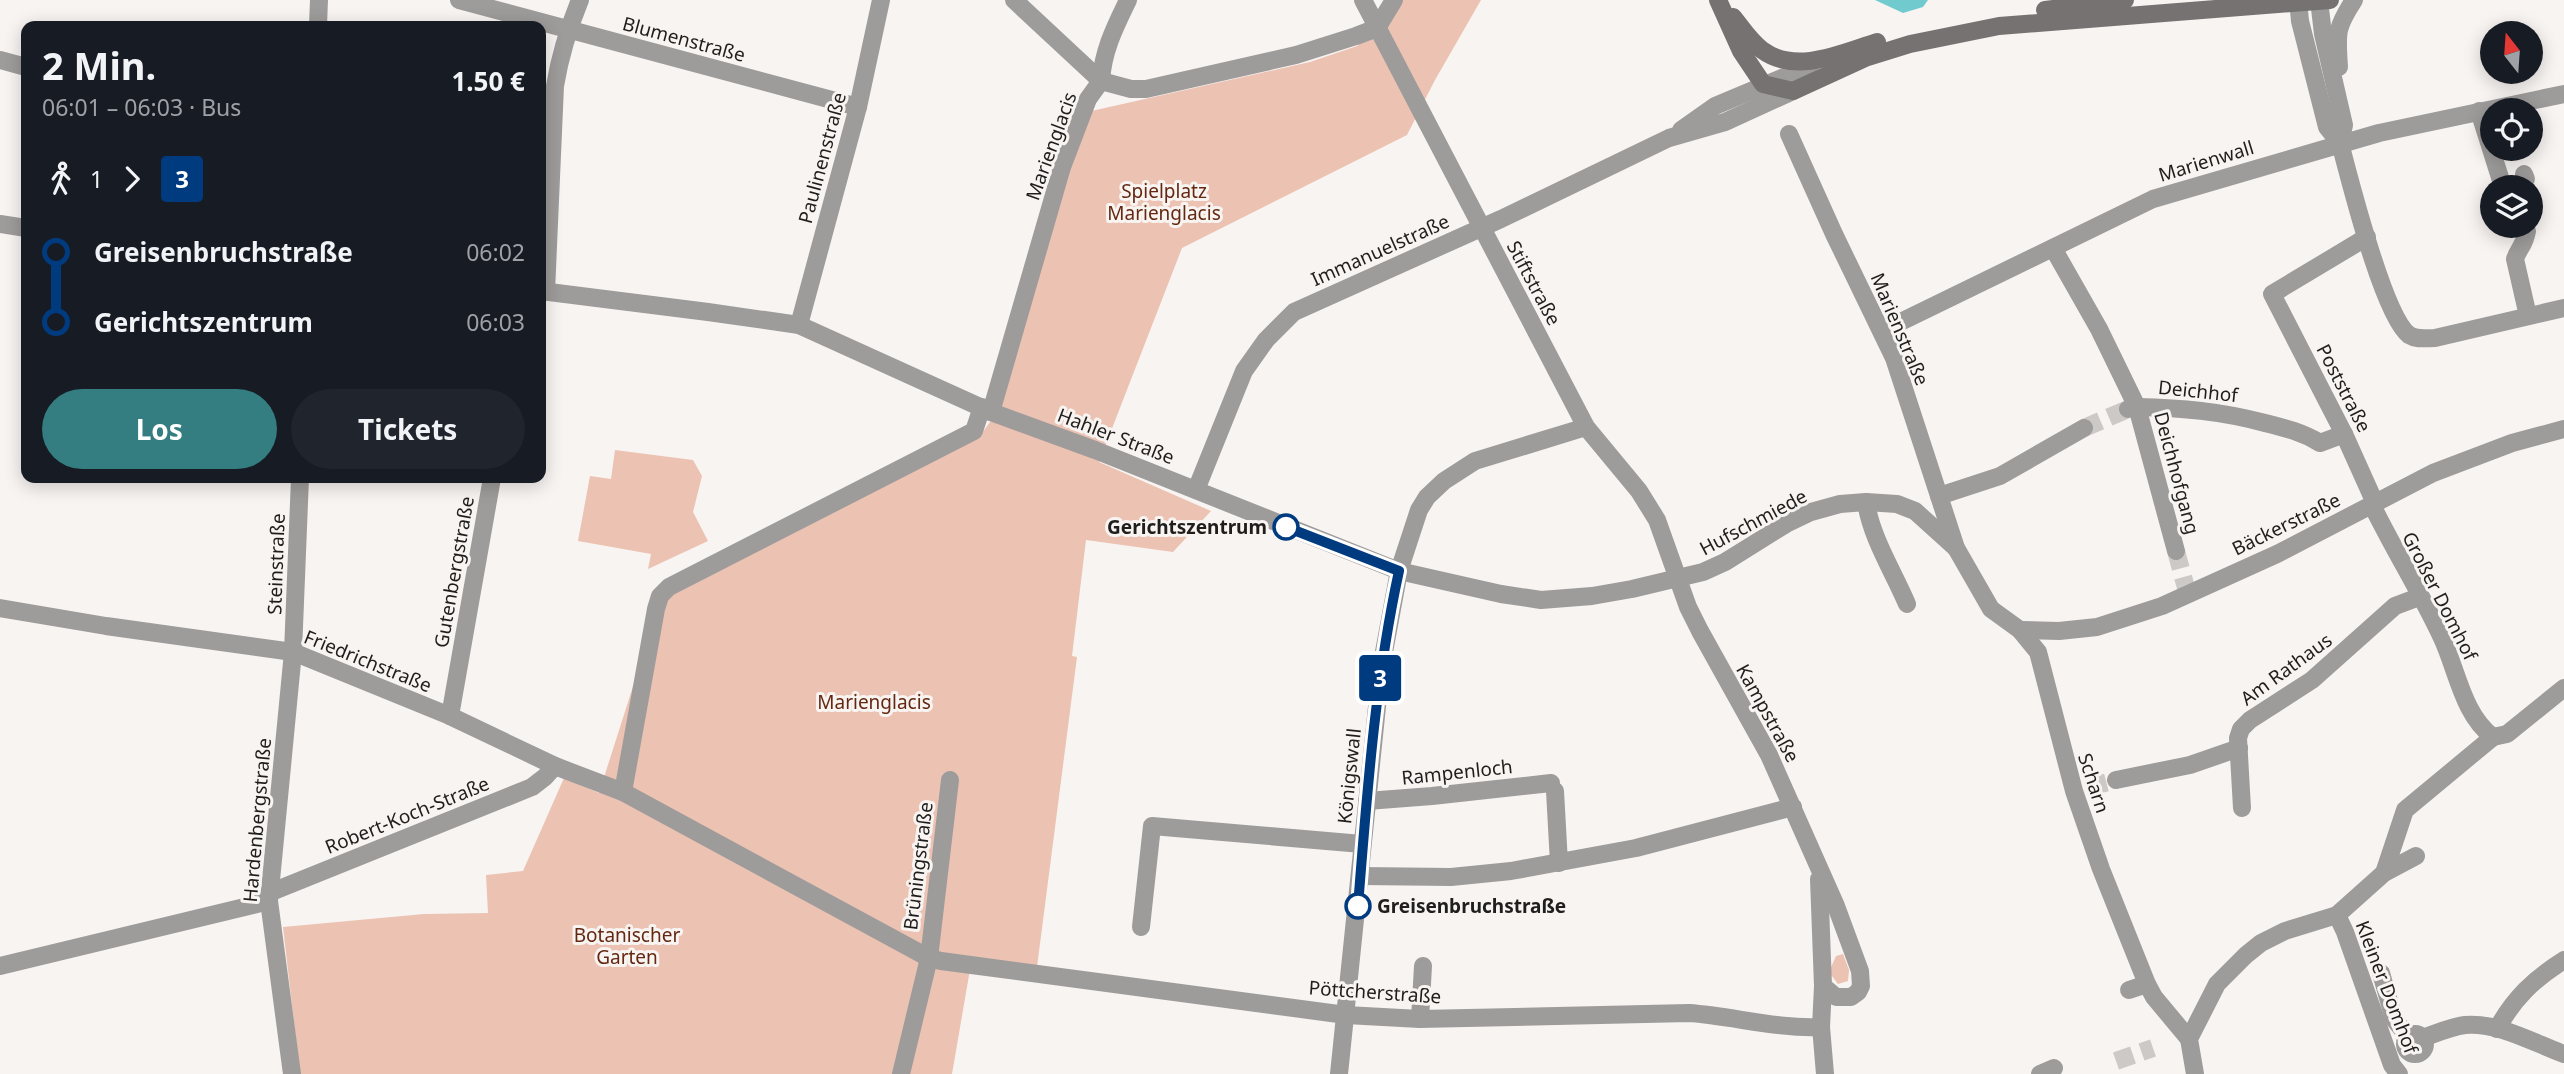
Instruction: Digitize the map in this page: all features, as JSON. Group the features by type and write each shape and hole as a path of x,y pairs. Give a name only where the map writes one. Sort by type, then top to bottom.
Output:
{"street":[{"path":"318,21 319,0"},
{"name":"Blumenstraße","path":"459,0 538,21"},
{"path":"546,240 559,57 580,0"},
{"name":"Paulinenstraße","path":"799,326 858,107 881,0"},
{"path":"1014,0 1101,81"},
{"path":"1101,81 1102,61 1107,43 1128,0"},
{"name":"Stiftstraße","path":"1363,0 1586,427 1639,491 1657,520 1679,577"},
{"path":"1377,28 1394,0"},
{"path":"1719,0 1746,34 1764,51 1783,59 1815,61 1937,25 1993,15 2075,8 2125,0"},
{"path":"1719,0 1741,51 1763,84 1793,92 1865,58 1910,44 1972,30 2040,22 2323,0 2323,34 2344,124 2340,143"},
{"path":"2341,109 2337,33 2340,21 2354,0"},
{"path":"2298,1 2302,28 2327,127 2340,143 2382,284 2410,335 2420,339 2435,338 2526,307 2564,308"},
{"name":"Blumenstraße","path":"546,23 858,107"},
{"name":"Marienglacis","path":"623,792 656,609 660,597 669,587 974,431 987,410 1062,167 1088,99 1101,81 1131,89 1146,89 1296,55 1377,28"},
{"path":"0,60 21,66"},
{"name":"Immanuelstraße","path":"1196,490 1244,371 1266,340 1294,312 1481,228 1669,138 1715,106 1801,70 1815,61"},
{"name":"Immanuelstraße","path":"1669,138 1725,122 1793,92"},
{"name":"Marienwall","path":"1882,331 2103,221 2153,199 2340,143 2564,94"},
{"path":"2479,111 2499,175"},
{"name":"Marienstraße","path":"1789,134 1833,234 1894,358 1956,548"},
{"path":"0,224 21,227"},
{"name":"Poststraße","path":"2367,237 2272,294 2344,434 2373,504"},
{"path":"2526,238 2524,246 2517,252 2515,259 2526,307"},
{"name":"Deichhof","path":"2053,248 2099,329 2132,408 2192,408 2226,413 2303,433 2320,443 2344,434"},
{"name":"Hahler Straße","path":"546,292 799,326 987,410 1399,571 1541,600 1632,589 1679,577"},
{"name":"Deichhofgang","path":"2132,408 2176,551"},
{"name":"Königswall","path":"1339,1074 1381,668 1399,571 1419,510 1427,497 1460,469 1493,454 1586,427"},
{"path":"1939,496 2000,476 2084,428"},
{"name":"Bäckerstraße","path":"2021,630 2078,630 2142,614 2277,554 2453,465 2512,443 2564,429"},
{"name":"Steinstraße","path":"293,652 300,483"},
{"name":"Gutenbergstraße","path":"450,716 491,483"},
{"path":"1866,502 1872,531 1907,604"},
{"name":"Hufschmiede","path":"1679,577 1703,572 1725,562 1786,524 1811,512 1840,504 1897,503 1915,511 1956,548"},
{"name":"Großer Domhof","path":"2373,504 2443,641 2471,710 2485,731 2493,737"},
{"name":"Scharn","path":"1956,548 1991,609 2021,630 2038,652 2081,789 2101,869 2147,984 2154,997 2189,1039"},
{"name":"Kampstraße","path":"1679,577 1700,631 1769,755 1852,947 1860,971 1861,986 1858,992 1844,999 1836,997 1823,986"},
{"name":"Am Rathaus","path":"2242,808 2239,748 2241,729 2250,720 2312,680 2395,606 2419,597"},
{"name":"Friedrichstraße","path":"0,608 293,652 450,716 555,766 623,792"},
{"name":"Hardenbergstraße","path":"292,1074 269,897 293,652"},
{"path":"2385,873 2405,810 2493,737 2507,734 2564,688"},
{"path":"2116,780 2190,765 2239,748"},
{"name":"Robert-Koch-Straße","path":"0,966 269,897 532,787 555,766"},
{"name":"Brüningstraße","path":"901,1074 929,958 950,780"},
{"name":"Rampenloch","path":"1367,801 1553,787 1559,863"},
{"path":"623,792 929,958"},
{"path":"1361,876 1451,877 1511,871 1636,848 1793,807"},
{"path":"1141,927 1152,826 1362,844"},
{"name":"Kleiner Domhof","path":"2189,1039 2217,984 2261,943 2285,931 2337,915 2385,873 2416,856"},
{"name":"Kampstraße","path":"1818,869 1823,986 1821,1027 1825,1074"},
{"name":"Kleiner Domhof","path":"2337,915 2392,1065 2399,1074"},
{"name":"Pöttcherstraße","path":"929,958 986,969 1346,1015 1420,1019 1689,1013 1722,1015 1792,1028 1821,1027"},
{"path":"2497,1029 2521,992 2564,960"},
{"path":"1420,1019 1423,966"},
{"path":"2381,973 2394,1019 2416,1037 2424,1049 2414,1054 2410,1074"},
{"path":"2129,990 2147,984"},
{"path":"2416,1037 2466,1025 2497,1029 2564,1054"},
{"path":"2189,1039 2195,1074"}],"green space":[{"name":"Marienglacis","path":"1399,0 1481,0 1407,135 1182,248 1099,462 1211,511 1173,552 1086,540 1072,656 1077,657 1037,967 972,958 952,1074 300,1074 283,927 424,914 488,913 486,875 523,871 564,778 599,793 666,583 980,436 990,422 1087,112 1310,62 1357,46 1377,28"},
{"path":"615,450 693,460 702,476 693,512 708,541 648,569 651,554 578,541 590,476 611,479"},
{"path":"1843,954 1849,970 1848,981 1838,984 1829,972 1836,956"}],"water":[{"path":"1875,0 1928,0 1923,7 1903,13"}],"tunnel":[{"path":"2084,428 2128,409"},
{"path":"2176,551 2188,595"},
{"path":"2089,787 2116,780"},
{"path":"2116,1061 2153,1048"}],"bus line":[{"name":"3","path":"1286,527 1399,571 1381,668 1358,906"}],"place":[{"name":"Gerichtszentrum","path":"1286,527"},
{"name":"Greisenbruchstraße","path":"1358,906"}],"park label":[{"name":"Spielplatz Marienglacis","path":"1164,202"},
{"name":"Botanischer Garten","path":"627,946"}]}
